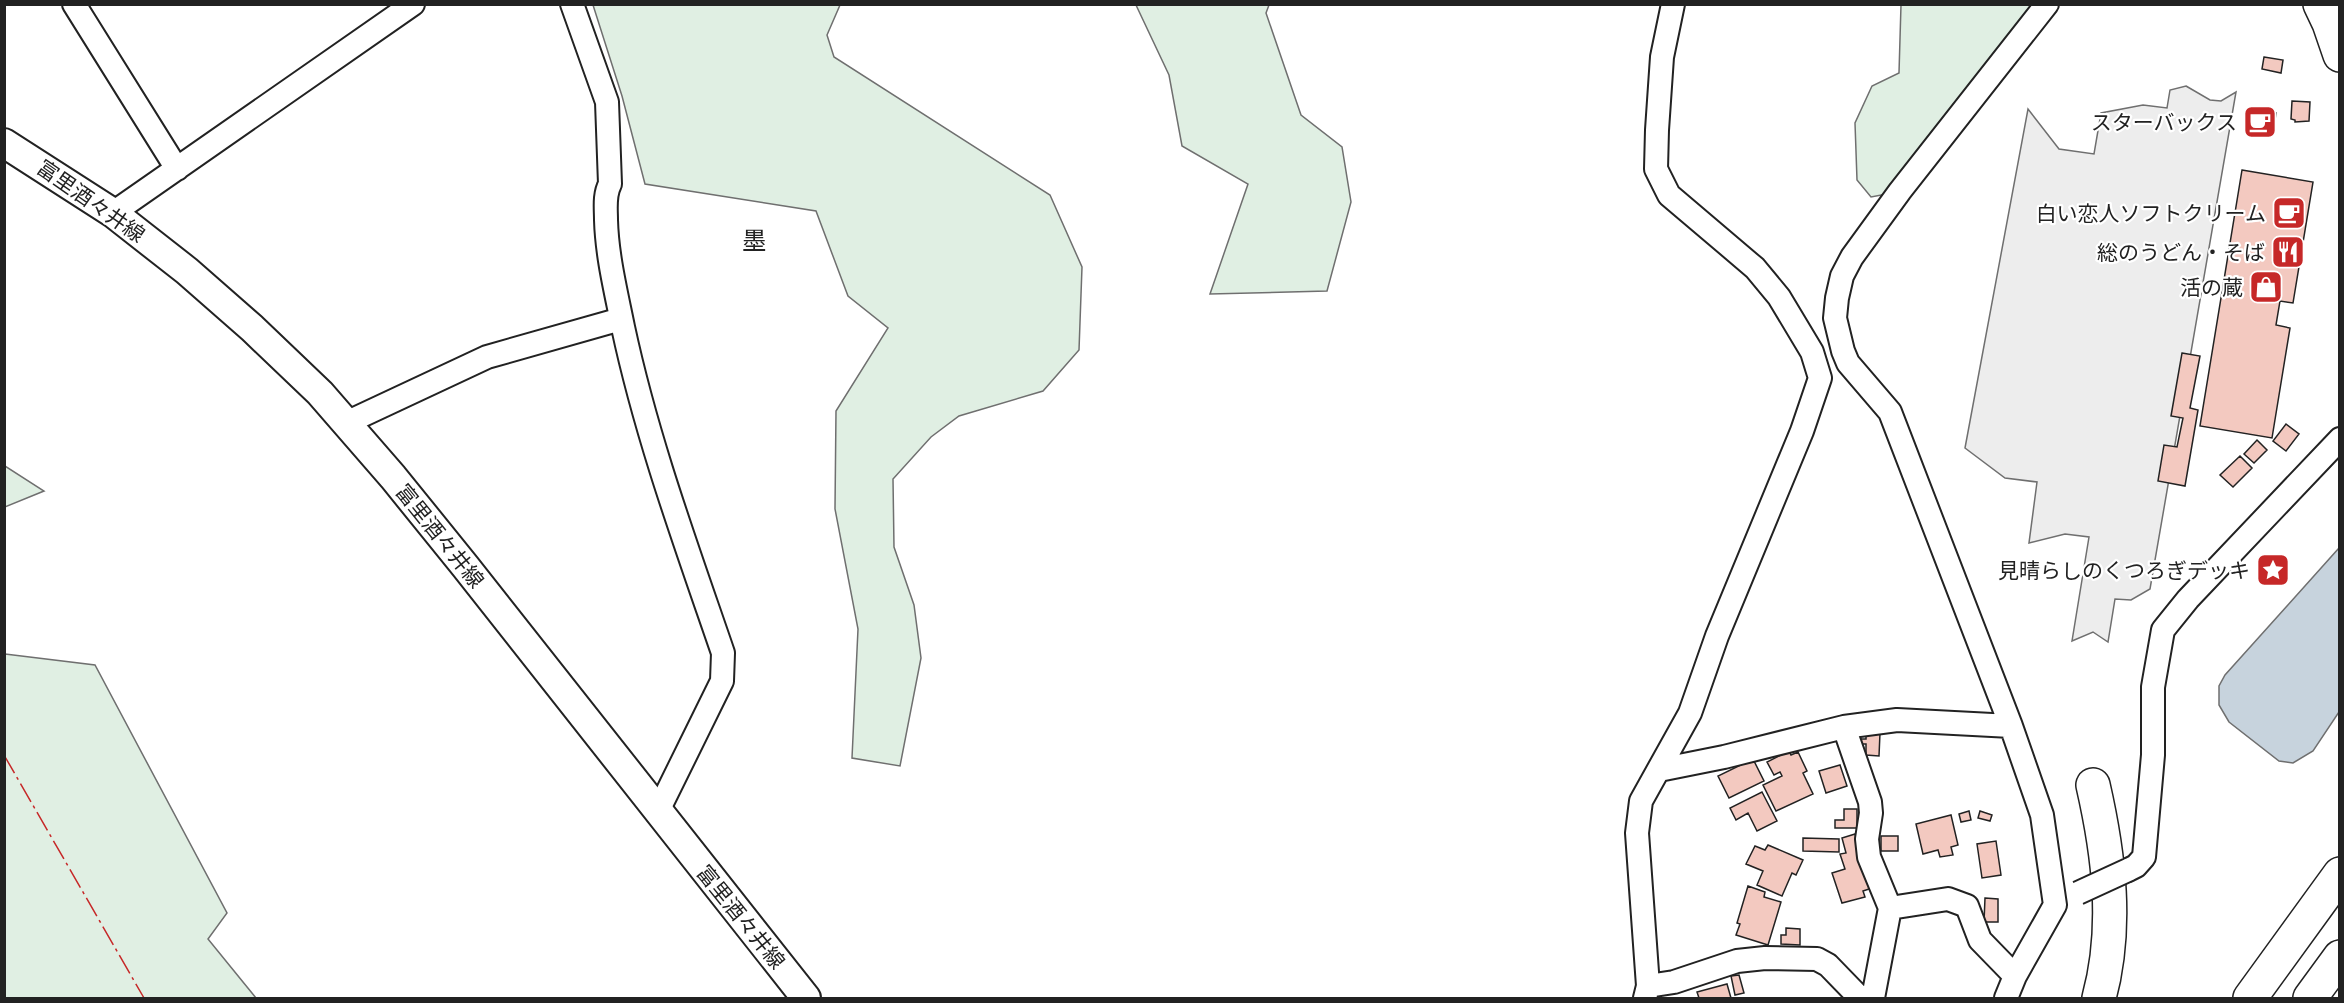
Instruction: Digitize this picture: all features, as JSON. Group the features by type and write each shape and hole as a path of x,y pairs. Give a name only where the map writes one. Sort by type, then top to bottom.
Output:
{"highway":[{"path":"2320,4 2340,56"},
{"path":"2093,785 2108,867 2110,915 2108,945 2099,999"},
{"path":"2250,999 2340,874"},
{"path":"2310,999 2340,957"}],"main road":[{"name":"富里酒々井線","path":"4,143 113,213 187,271 252,328 320,393 465,566 602,739 657,813 806,999"}],"street":[{"path":"74,4 177,169"},
{"path":"113,213 413,4"},
{"path":"572,4 607,102 610,184 606,192 606,231 611,269 633,375 660,468 723,653 722,681 657,813"},
{"path":"1673,4 1662,57 1656,130 1656,169 1669,195 1755,268 1779,297 1812,352 1820,378 1802,431 1718,636 1690,713 1641,801 1637,832 1647,992 1737,961 1765,958 1818,959 1828,965 1860,999"},
{"path":"2047,4 1900,191 1852,257 1842,276 1837,298 1837,332 1842,351 1857,374 1890,412 2011,726 2042,815 2055,905"},
{"path":"346,423 487,357 621,319"},
{"path":"1820,378 1857,374"},
{"path":"2006,999 2015,976 2055,905 2136,866 2144,857 2153,755 2153,687 2163,630 2188,598 2340,439"},
{"path":"1659,770 1724,758 1844,727 1897,720 2011,726"},
{"path":"1844,727 1870,802 1871,813 1867,839 1869,857 1890,908 1873,999"},
{"path":"1890,908 1948,899 1967,906 1980,940 2015,976"}],"green space":[{"path":"593,5 840,5 827,35 834,57 1050,195 1082,267 1079,350 1043,391 959,416 931,437 893,479 894,547 914,605 921,658 900,766 852,758 858,629 835,509 836,411 888,328 848,296 816,211 645,184 622,96"},
{"path":"1136,5 1269,5 1266,13 1301,115 1342,147 1351,202 1327,291 1210,294 1248,184 1182,146 1169,75"},
{"path":"1901,5 2036,5 1892,193 1871,197 1857,180 1855,123 1872,86 1899,73"},
{"path":"5,466 44,491 5,507"},
{"path":"5,654 95,665 227,913 208,939 256,998 5,998"}],"shaded area":[{"path":"2186,86 2210,100 2221,101 2236,92 2150,589 2131,600 2115,599 2108,642 2093,632 2072,641 2089,537 2065,534 2029,543 2037,482 2005,478 1965,448 2028,109 2059,149 2094,154 2101,113 2143,105 2167,108 2170,90"},
{"path":"2339,548 2339,712 2313,751 2293,763 2279,761 2229,722 2219,705 2219,686 2225,675"}],"building":[{"path":"2264,57 2283,60 2281,73 2262,69"},
{"path":"2292,101 2310,102 2309,121 2295,122 2291,119"},
{"path":"2248,109 2276,113 2273,134 2245,131"},
{"path":"2242,170 2313,182 2293,303 2280,301 2276,325 2290,328 2272,438 2200,426"},
{"path":"2182,353 2200,356 2190,408 2198,410 2185,486 2158,481 2164,445 2177,447 2183,418 2171,416"},
{"path":"2286,424 2299,434 2286,451 2273,441"},
{"path":"2257,440 2267,450 2254,463 2244,454"},
{"path":"2240,456 2252,468 2233,487 2220,475"},
{"path":"1866,732 1880,733 1879,756 1866,755 1866,744 1861,744 1861,739 1866,739"},
{"path":"1789,751 1791,755 1798,752 1807,771 1803,773 1813,794 1776,811 1763,785 1782,776 1780,772 1774,775 1767,762"},
{"path":"1753,759 1764,781 1729,798 1718,776"},
{"path":"1840,765 1847,786 1826,793 1819,771"},
{"path":"1762,792 1777,821 1757,831 1748,813 1736,820 1730,808"},
{"path":"1844,809 1857,809 1857,828 1835,828 1835,820 1844,820"},
{"path":"1969,811 1971,820 1961,822 1959,814"},
{"path":"1980,811 1992,815 1990,821 1978,818"},
{"path":"1951,815 1958,845 1951,847 1953,855 1940,857 1938,850 1923,854 1916,824"},
{"path":"1855,834 1872,888 1863,891 1865,897 1842,903 1832,873 1845,869 1840,854 1846,853 1842,838"},
{"path":"1881,836 1898,836 1898,851 1881,851"},
{"path":"1803,838 1839,839 1839,852 1803,851"},
{"path":"1996,841 2001,875 1982,878 1977,844"},
{"path":"1768,845 1803,860 1796,875 1792,873 1782,896 1757,885 1763,871 1746,864 1755,846 1765,850"},
{"path":"1748,886 1765,892 1764,897 1781,902 1768,945 1736,935 1740,924 1737,923"},
{"path":"1985,898 1998,899 1998,922 1984,922"},
{"path":"1786,928 1800,929 1800,945 1781,944 1781,935 1786,935"},
{"path":"1739,975 1744,993 1735,995 1731,976"},
{"path":"1727,984 1731,998 1699,998 1697,992"}],"power":[{"path":"4,755 144,998"}],"place":[{"name":"スターバックス","path":"2260,122"},
{"name":"白い恋人ソフトクリーム","path":"2289,213"},
{"name":"総のうどん・そば","path":"2288,252"},
{"name":"活の蔵","path":"2266,287"},
{"name":"見晴らしのくつろぎデッキ","path":"2273,570"}],"district":[{"name":"墨","path":"754,240"}]}
